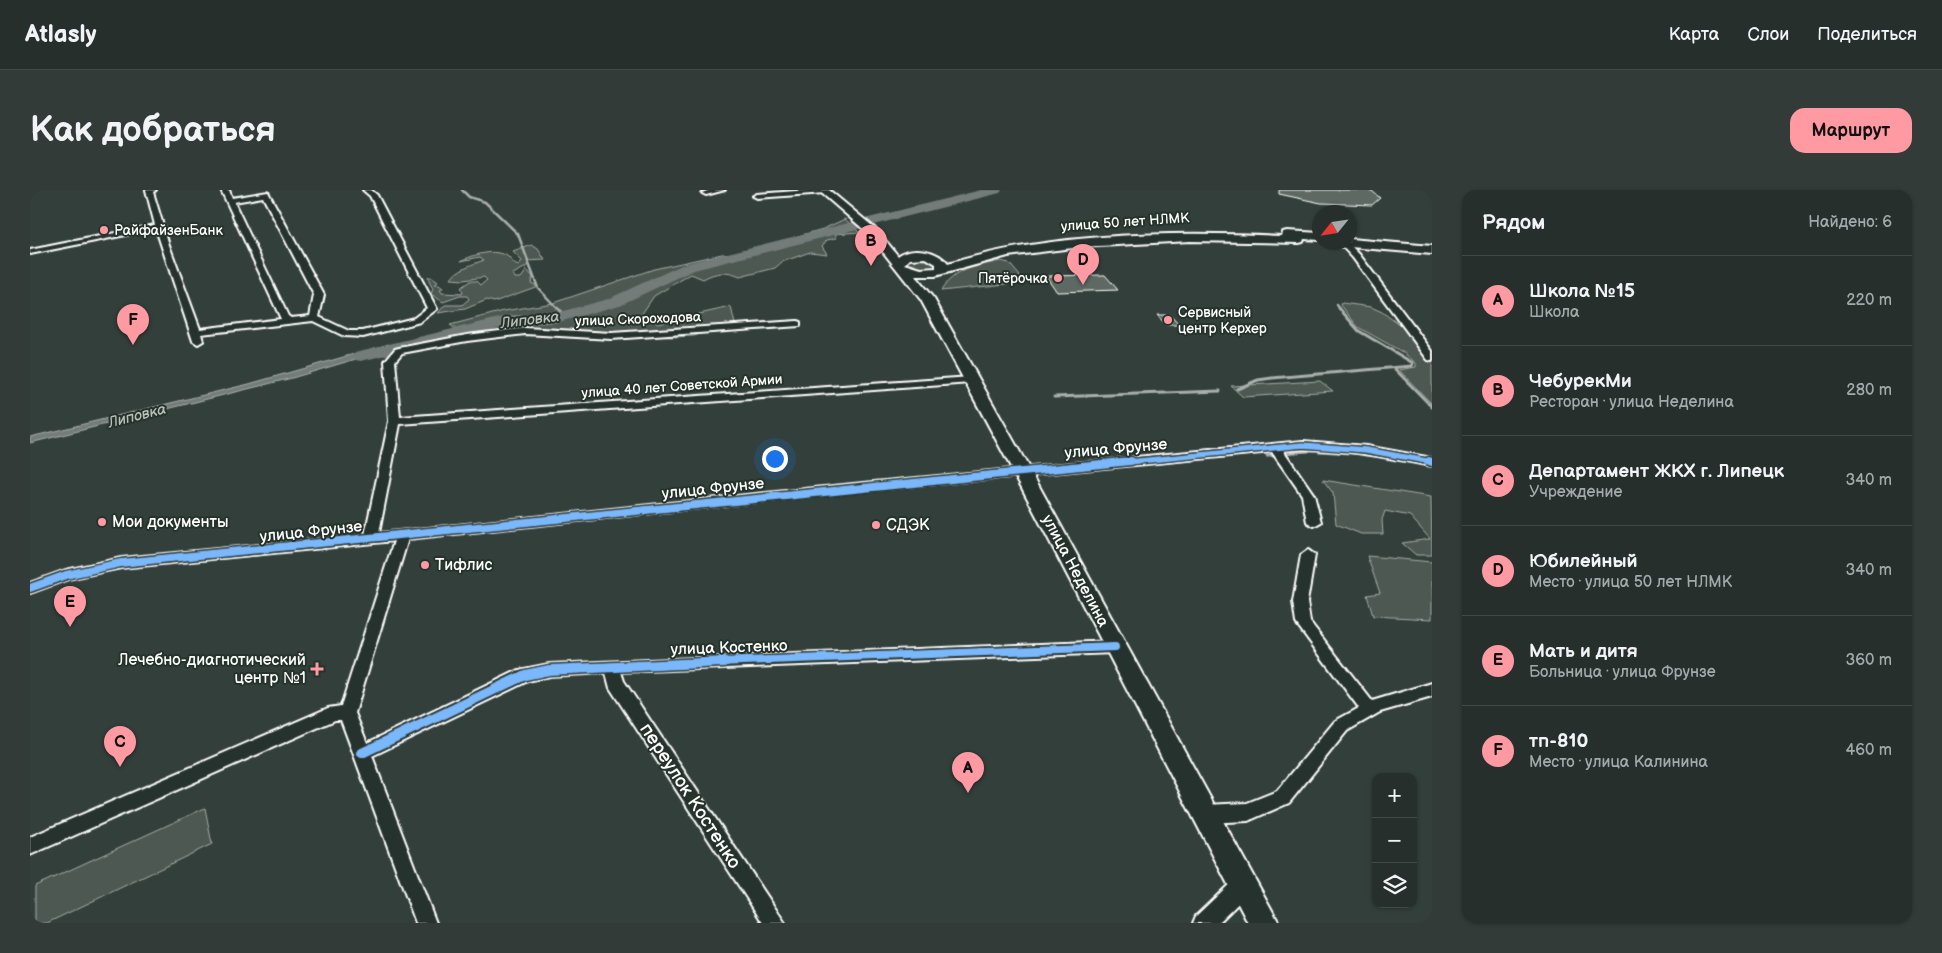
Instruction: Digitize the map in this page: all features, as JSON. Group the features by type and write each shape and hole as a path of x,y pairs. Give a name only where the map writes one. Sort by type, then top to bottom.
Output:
{"main road":[{"path":"824,190 874,232 941,261 944,266 938,271 927,299"},
{"name":"улица Неделина","path":"874,232 927,299 1023,473 1264,923"},
{"name":"улица 50 лет НЛМК","path":"901,265 904,256 929,256 1107,236 1239,232 1312,237"},
{"name":"улица 50 лет НЛМК","path":"938,271 1002,253 1128,239 1231,237 1312,241"},
{"path":"1357,240 1432,246"},
{"path":"1357,244 1432,250"},
{"path":"901,265 915,272 938,271"}],"street":[{"path":"150,190 197,337 314,318 347,334 363,334 417,320 432,309 373,195 367,190"},
{"path":"226,190 284,317 289,321"},
{"path":"706,193 721,190"},
{"path":"757,196 824,190"},
{"path":"230,201 265,194 319,295 314,318"},
{"path":"30,252 160,226"},
{"path":"1350,250 1432,358"},
{"name":"улица Скороходова","path":"396,421 390,361 399,351 467,338 524,331 611,336 797,324"},
{"name":"улица 40 лет Советской Армии","path":"396,421 971,380"},
{"path":"371,539 382,477 396,421"},
{"name":"улица Фрунзе","path":"30,588 66,576 121,563 371,539 853,488 1303,445 1350,448 1432,462"},
{"path":"1275,448 1308,496 1314,522"},
{"path":"403,535 347,713 426,923"},
{"path":"1308,555 1300,602 1303,623 1370,709"},
{"name":"улица Костенко","path":"362,753 525,675 549,670 1115,647"},
{"name":"переулок Костенко","path":"612,666 616,683 775,923"},
{"path":"1205,814 1248,812 1283,797 1341,726 1370,709 1432,690"},
{"path":"30,846 334,713 347,713"},
{"path":"1203,923 1243,885"}],"shaded area":[{"path":"845,219 859,232 835,234 837,238 827,240 822,246 827,254 810,252 782,262 775,268 740,277 721,273 703,279 691,274 654,296 641,315 658,323 731,307 735,324 694,336 672,337 564,331 465,335 450,325 504,311 553,303 654,269 722,254 771,250 796,242 794,237 823,229"},
{"path":"532,245 538,249 545,260 527,261 528,266 513,274 515,278 521,278 527,270 533,277 531,283 538,286 494,302 487,300 465,309 438,313 445,305 462,305 469,299 467,296 460,296 443,302 431,294 433,289 427,277 431,277 438,282 434,285 439,285 443,288 440,290 442,293 462,294 463,292 460,288 470,281 477,281 481,285 487,280 484,277 463,280 451,279 461,270 484,260 480,257 461,261 490,252 507,256 519,266 522,261 513,252"},
{"path":"912,256 934,259 938,266 925,271 904,266 904,259"},
{"path":"1000,261 1009,263 1025,282 941,291 952,277 959,273 974,267"},
{"path":"1342,303 1371,307 1382,312 1408,331 1432,362 1432,404 1399,370 1416,367 1416,363 1404,353 1358,327 1341,305"},
{"path":"1320,381 1333,391 1243,397 1231,386"},
{"path":"1323,480 1431,497 1432,555 1416,555 1402,543 1430,539 1410,516 1385,511 1382,520 1383,534 1361,534 1336,524 1333,493"},
{"path":"1367,556 1432,562 1432,619 1373,616 1367,595 1380,593"},
{"path":"205,808 212,844 47,923 35,923 35,886"}],"water":[{"path":"389,344 393,348 292,378 30,443 30,437 249,384"}],"building":[{"path":"1279,190 1364,190 1372,191 1380,198 1372,205 1321,203 1279,194"},
{"path":"1105,275 1118,290 1057,292 1046,276"},
{"name":"Сервисный центр Керхер","path":"1157,315 1170,315 1179,325 1166,325"}],"waterway":[{"path":"462,190 469,197 485,202 518,234 538,288 558,309"},
{"name":"Липовка","path":"361,356 512,320 549,320 614,302 689,267 996,190"},
{"path":"1337,305 1340,309"},
{"path":"1237,389 1258,380 1272,378 1412,366 1413,363 1359,331 1339,308"},
{"name":"Липовка","path":"558,309 565,316"},
{"path":"1395,369 1432,407"},
{"path":"1054,397 1220,391"},
{"path":"1283,453 1308,451"},
{"path":"1319,451 1366,454"},
{"path":"1267,456 1274,456"}],"cycle path":[{"path":"30,588 66,575 121,563 227,554 853,488 1303,445 1366,450 1432,462"},
{"path":"362,753 525,675 549,670 1115,647"}],"place":[{"name":"РайфайзенБанк","path":"104,230"},
{"name":"ЧебурекМи","path":"871,266"},
{"name":"Пятёрочка","path":"1058,278"},
{"name":"Юбилейный","path":"1083,285"},
{"name":"Сервисный центр Керхер","path":"1168,320"},
{"name":"тп-810","path":"133,345"},
{"name":"Мои документы","path":"102,522"},
{"name":"СДЭК","path":"876,525"},
{"name":"Тифлис","path":"425,565"},
{"name":"Мать и дитя","path":"70,627"},
{"name":"Лечебно-диагнотический центр №1","path":"317,669"},
{"name":"Департамент ЖКХ г. Липецк","path":"120,767"},
{"name":"Школа №15","path":"968,793"}]}
